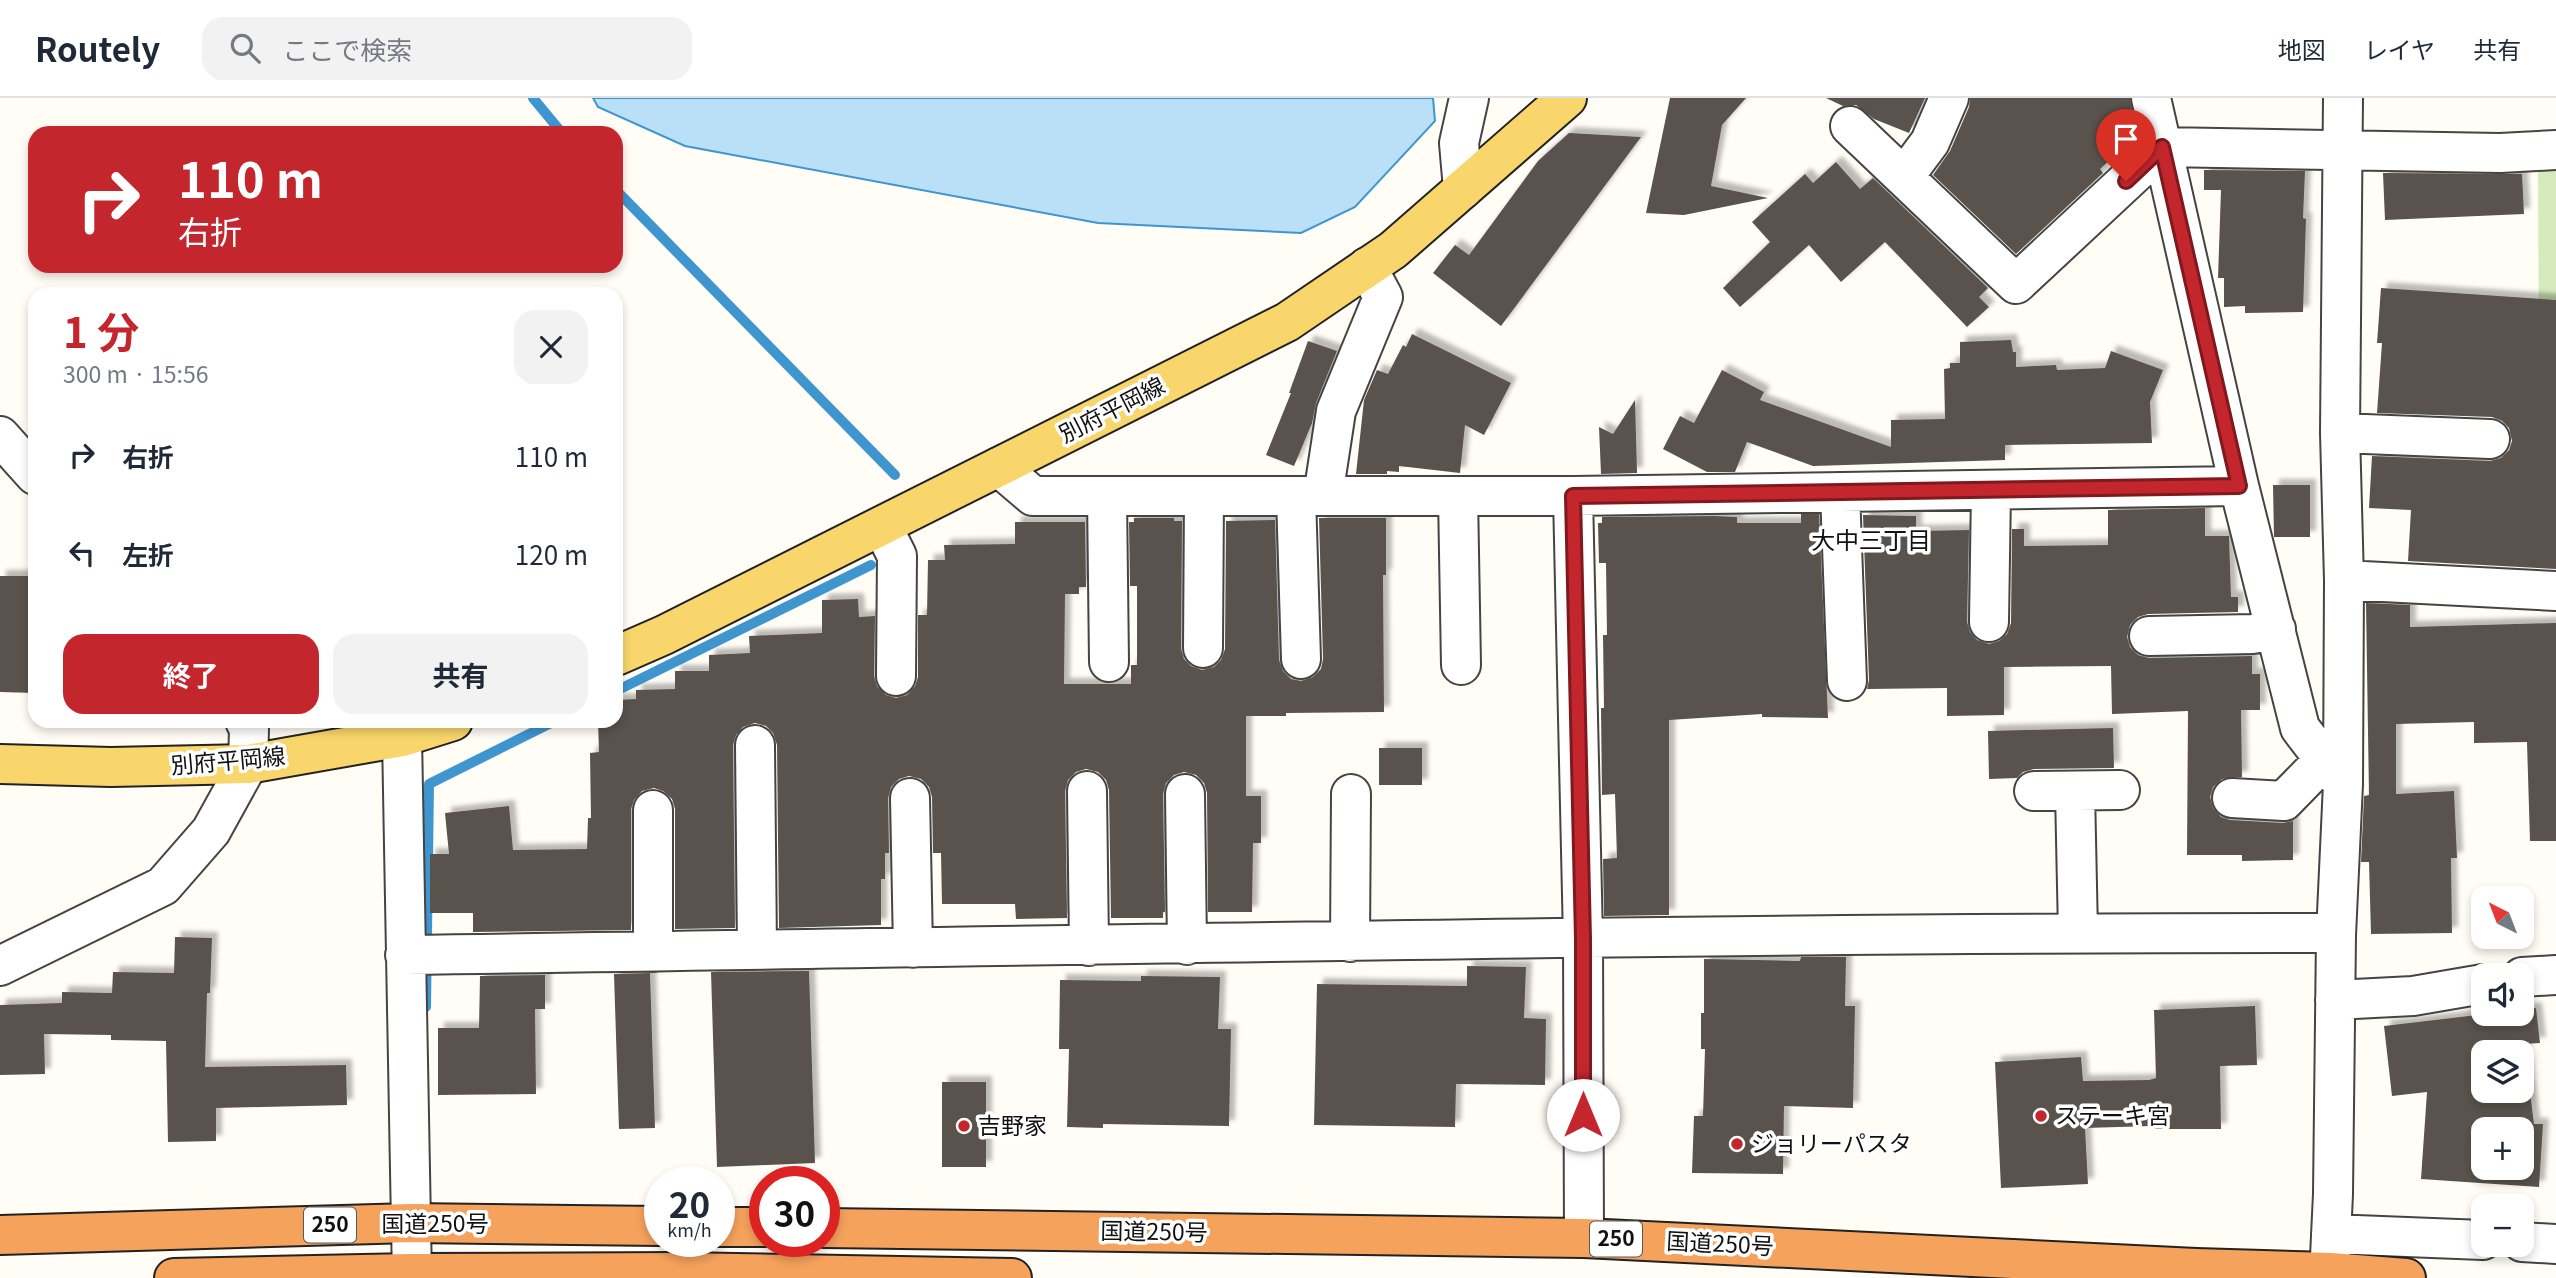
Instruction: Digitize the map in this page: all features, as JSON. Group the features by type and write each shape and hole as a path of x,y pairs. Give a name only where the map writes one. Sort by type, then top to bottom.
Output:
{"highway":[{"name":"国道250号","path":"0,1235 411,1223 644,1226"},
{"name":"国道250号","path":"840,1228 1584,1238 2406,1278"},
{"name":"250","path":"174,1278 682,1272 1012,1278"}],"main road":[{"name":"別府平岡線","path":"623,653 664,635 1287,322 1393,250 1567,98"},
{"name":"別府平岡線","path":"0,764 111,767 248,764 402,737 431,728"}],"street":[{"path":"1463,189 1459,143 1469,98"},
{"path":"1904,177 1930,142 1949,98"},
{"path":"2151,98 2239,486 2300,728 2334,772"},
{"path":"2329,1275 2336,935 2334,772 2344,580 2340,433 2343,98"},
{"path":"1850,126 2016,284 2162,147 2500,153 2556,150"},
{"path":"1301,659 1309,496 1336,411 1383,297 1367,267"},
{"path":"2340,433 2490,439"},
{"path":"0,436 28,467"},
{"path":"999,467 1033,496 1573,496 2239,486"},
{"path":"1989,622 1991,490"},
{"path":"1840,492 1847,681"},
{"path":"1107,496 1109,662"},
{"path":"1203,648 1205,496"},
{"path":"1458,496 1461,665"},
{"path":"1573,496 1583,939 1584,1238"},
{"path":"882,526 897,556 896,676"},
{"path":"2344,580 2556,591"},
{"path":"2149,636 2253,634 2276,629"},
{"path":"0,966 163,886 211,831 248,764 248,728"},
{"path":"402,737 412,1276"},
{"path":"755,745 757,950"},
{"path":"2232,798 2284,801 2334,772"},
{"path":"2034,791 2120,790"},
{"path":"1087,791 1089,946"},
{"path":"2076,791 2078,933"},
{"path":"1185,794 1187,945"},
{"path":"1350,794 1350,942"},
{"path":"910,798 913,948"},
{"path":"653,810 653,952"},
{"path":"405,955 2078,933 2336,935"},
{"path":"2534,976 2556,975"},
{"path":"2335,1000 2413,996 2471,986"},
{"path":"2331,1234 2471,1240"},
{"path":"2534,1243 2556,1244"}],"green space":[{"path":"2538,168 2556,168 2556,369 2539,368"}],"water":[{"path":"593,98 1433,98 1435,121 1355,207 1301,233 1098,223 685,146 598,107"}],"building":[{"path":"1670,98 1746,98 1722,125 1711,186 1768,198 1684,215 1646,213"},
{"path":"1826,98 1925,98 1909,133 1874,119 1856,105 1843,106"},
{"path":"1970,98 2130,98 2133,115 2120,127 2132,140 2100,169 2103,173 2016,254 1933,175 1950,151 1969,107"},
{"path":"1569,133 1641,137 1501,326 1433,273 1455,245 1469,255 1538,161"},
{"path":"1836,162 1860,189 1873,178 1988,288 1979,297 1989,307 1967,327 1885,242 1841,282 1809,245 1740,307 1723,288 1770,242 1752,222 1805,174 1813,183"},
{"path":"2204,170 2305,171 2303,312 2245,313 2245,306 2224,307 2224,278 2218,278 2221,190 2204,190"},
{"path":"2383,173 2522,174 2524,214 2385,220"},
{"path":"2381,288 2556,300 2556,569 2408,561 2411,510 2369,508 2372,456 2490,461 2501,458 2509,450 2512,441 2509,428 2492,417 2377,413 2382,343 2377,343"},
{"path":"1412,334 1511,383 1484,435 1465,425 1460,473 1399,466 1399,472 1356,474 1364,400 1377,370 1388,374"},
{"path":"2011,340 2013,352 2016,352 2016,367 2056,365 2057,370 2105,368 2111,351 2163,370 2150,402 2152,443 2005,445 2005,460 1813,466 1747,442 1735,472 1707,472 1663,449 1680,416 1694,423 1722,370 1764,392 1760,400 1891,447 1891,420 1945,419 1944,369 1950,368 1950,363 1960,363 1960,342"},
{"path":"1308,341 1337,351 1294,466 1266,455"},
{"path":"1635,400 1637,473 1601,474 1599,427 1613,434"},
{"path":"2273,485 2310,485 2310,537 2274,537"},
{"path":"2205,508 2205,536 2229,536 2231,597 2238,597 2238,612 2148,614 2138,617 2130,625 2127,637 2130,647 2138,655 2149,658 2252,656 2252,674 2260,674 2260,710 2241,710 2242,777 2222,779 2213,787 2210,797 2213,808 2221,817 2230,820 2283,823 2293,821 2293,860 2242,861 2242,855 2187,855 2188,711 2112,714 2111,666 2004,667 2004,715 1947,716 1947,688 1867,689 1869,680 1863,515 1916,516 1916,531 1969,530 1967,622 1970,632 1977,640 1989,644 1999,641 2007,634 2011,623 2012,529 2024,529 2024,546 2108,545 2108,510"},
{"path":"1801,514 1819,514 1828,718 1762,717 1762,714 1669,720 1669,915 1604,916 1603,859 1617,858 1615,794 1602,795 1601,708 1604,708 1603,635 1607,635 1606,563 1599,563 1598,523 1602,523 1602,517 1715,516 1737,517 1737,523 1801,523"},
{"path":"1134,518 1174,518 1174,521 1182,521 1181,649 1184,659 1191,666 1202,670 1214,667 1221,660 1225,649 1226,521 1275,520 1279,660 1283,671 1291,679 1301,681 1313,677 1321,669 1323,659 1319,518 1386,518 1386,575 1383,575 1384,712 1246,716 1246,796 1261,796 1261,843 1253,843 1252,912 1208,912 1207,793 1204,783 1196,775 1184,772 1174,775 1166,783 1163,794 1163,918 1111,918 1109,790 1106,780 1098,772 1086,769 1076,772 1068,780 1065,791 1067,918 1016,919 1015,904 942,904 941,853 933,853 932,797 929,787 921,779 909,776 899,779 891,787 888,798 889,853 885,853 885,879 881,879 881,925 779,928 777,745 773,733 766,726 755,723 743,727 736,735 733,745 735,928 675,929 675,809 672,799 663,791 654,788 642,791 634,800 631,809 631,930 473,932 473,913 430,913 430,854 449,854 445,813 509,806 513,850 587,849 588,818 591,818 590,753 599,752 598,728 623,728 623,700 636,699 636,690 675,689 675,671 709,671 709,655 750,653 749,636 822,633 822,600 858,599 859,617 875,616 874,676 877,686 886,695 896,698 907,695 915,686 918,677 918,615 927,615 928,560 945,560 944,545 1015,544 1015,522 1085,522 1086,587 1079,587 1079,594 1065,594 1064,684 1131,684 1131,665 1137,665 1137,586 1130,586 1129,522 1134,522"},
{"path":"0,576 28,576 28,693 0,692"},
{"path":"2366,603 2410,605 2410,627 2556,623 2556,841 2530,841 2527,742 2474,743 2474,722 2396,724 2396,794 2454,791 2457,858 2451,858 2452,933 2371,934 2369,862 2361,862 2364,796 2369,795"},
{"path":"2113,728 2114,768 2034,769 2023,772 2017,778 1989,779 1988,731"},
{"path":"1379,748 1422,748 1422,785 1379,785"},
{"path":"175,937 212,938 205,1067 346,1065 347,1105 216,1108 216,1141 168,1142 166,1041 111,1040 111,1035 44,1034 45,1074 0,1075 0,1005 62,1003 62,992 112,993 113,972 174,973"},
{"path":"1801,957 1846,957 1845,1006 1855,1006 1853,1108 1784,1106 1783,1174 1692,1173 1694,1116 1703,1116 1705,1049 1701,1049 1701,1013 1704,1013 1704,959 1800,961"},
{"path":"1467,966 1526,967 1524,1018 1546,1019 1545,1085 1456,1084 1455,1127 1314,1125 1317,984 1467,986"},
{"path":"809,971 815,1163 717,1166 711,972"},
{"path":"650,973 655,1128 619,1129 614,974"},
{"path":"545,975 545,1009 535,1009 536,1094 438,1095 438,1028 479,1028 480,976"},
{"path":"1141,976 1220,977 1218,1029 1231,1029 1229,1126 1103,1124 1103,1128 1067,1127 1069,1049 1059,1049 1060,980 1141,981"},
{"path":"2255,1006 2257,1065 2220,1066 2221,1129 2151,1129 2151,1126 2085,1128 2088,1184 2001,1188 1995,1062 2081,1057 2083,1081 2149,1080 2156,1078 2154,1010"},
{"path":"2536,1008 2540,1043 2534,1043 2534,1040 2471,1040 2471,1103 2531,1103 2533,1117 2471,1117 2471,1180 2534,1180 2534,1124 2543,1124 2539,1187 2421,1179 2427,1092 2392,1096 2384,1026 2471,1016 2471,1026 2534,1026"},
{"path":"942,1082 986,1082 986,1167 942,1167"}],"waterway":[{"path":"533,98 556,126"},
{"path":"623,197 895,475"},
{"path":"623,688 871,565"},
{"path":"426,1007 429,784 541,728"}],"place":[{"name":"ステーキ宮","path":"2041,1116"},
{"name":"吉野家","path":"964,1126"},
{"name":"ジョリーパスタ","path":"1737,1144"}],"district":[{"name":"大中三丁目","path":"1871,541"}],"route":[{"path":"1583,1115 1583,939 1573,496 2239,486 2162,147 2126,181"}]}
